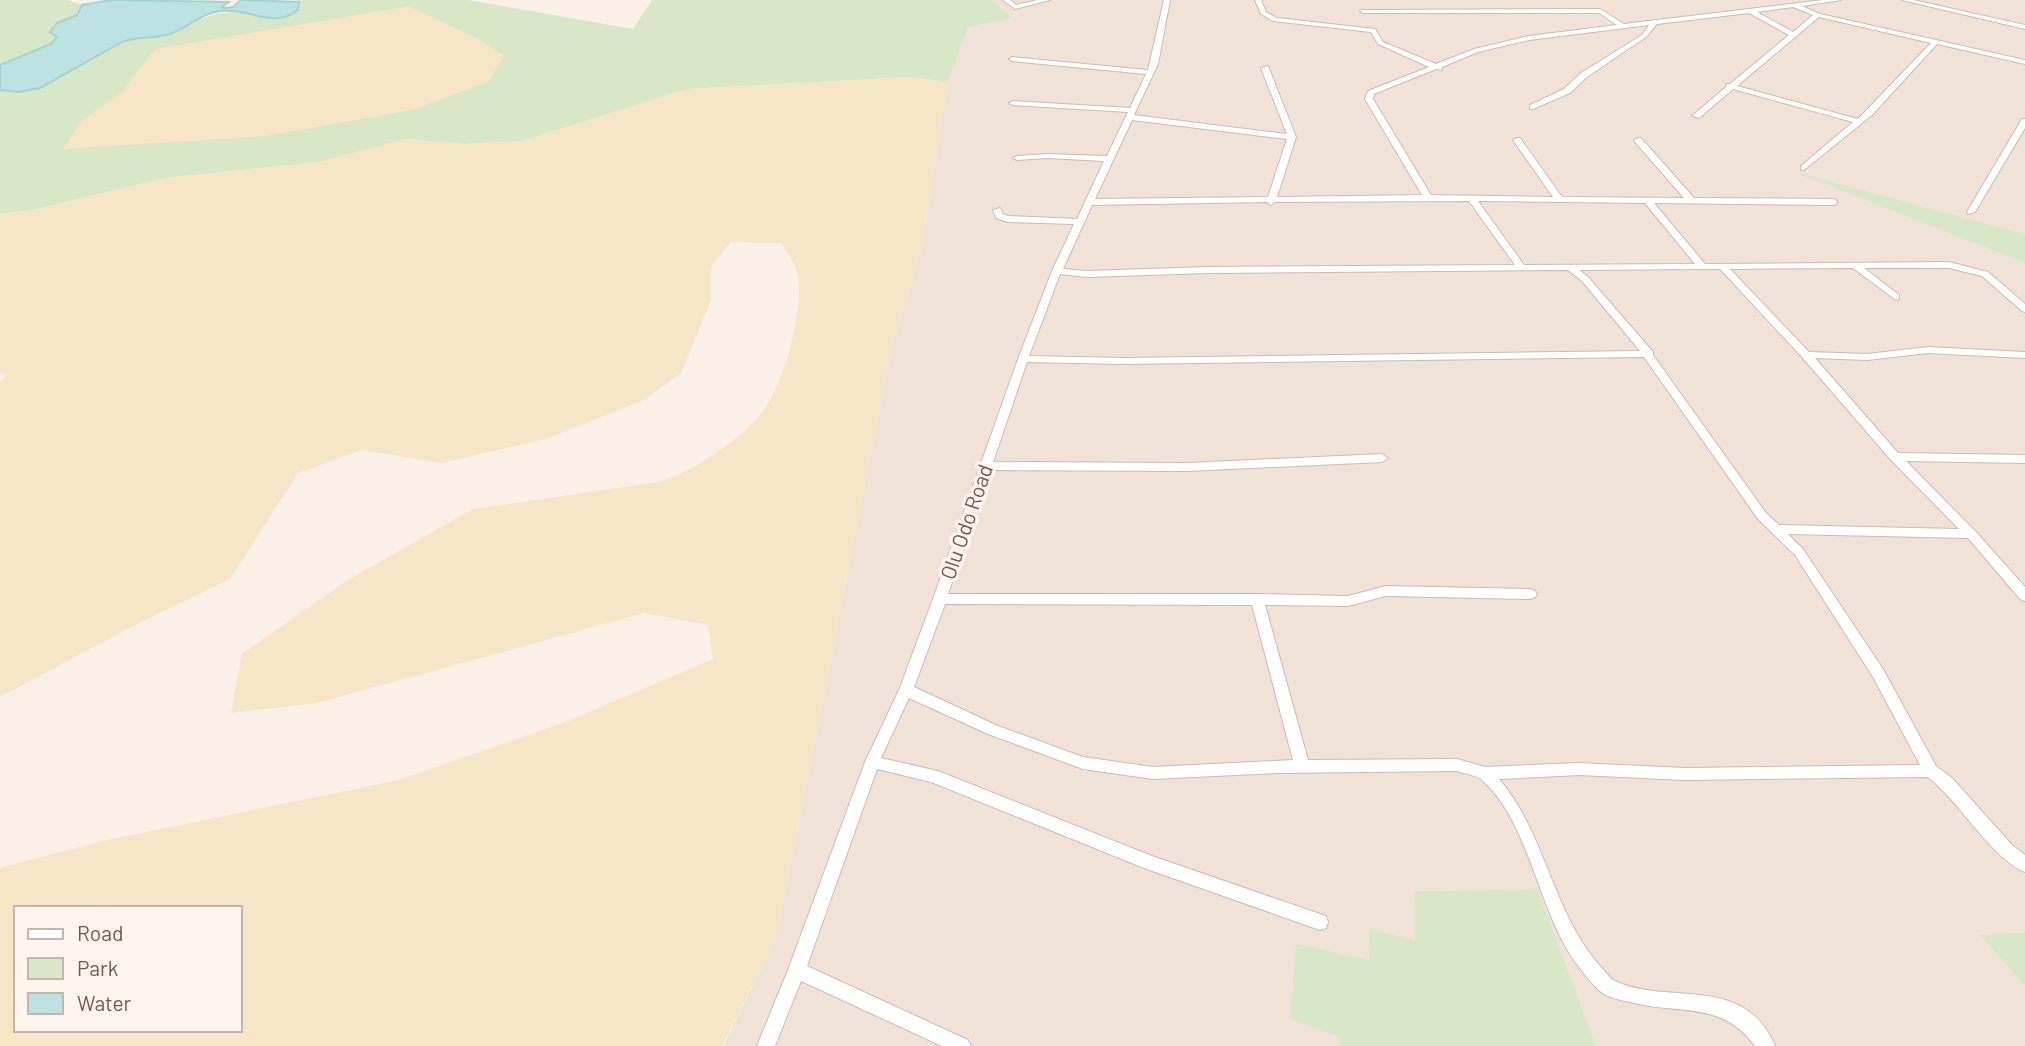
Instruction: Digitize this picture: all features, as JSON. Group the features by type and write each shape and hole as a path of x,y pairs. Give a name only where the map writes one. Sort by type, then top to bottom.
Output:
{"street":[{"path":"1006,0 1015,7 1047,0"},
{"name":"Olu Odo Road","path":"766,1046 797,970 872,762 906,690 1023,359 1057,271 1150,72 1164,23 1167,0"},
{"path":"1258,0 1263,13 1275,20 1373,30"},
{"path":"1357,0 1380,43 1438,68"},
{"path":"1589,0 1622,26"},
{"path":"1428,198 1369,99 1371,93 1486,48 1530,38 1749,11 1793,3 1804,5 1838,0"},
{"path":"1905,0 2025,27"},
{"path":"1793,3 1818,15 2025,62"},
{"path":"1363,11 1600,11"},
{"path":"1749,11 1794,35"},
{"path":"1696,116 1818,15"},
{"path":"1533,107 1567,91 1584,75 1644,36 1656,21"},
{"path":"1804,168 1857,121 1936,41"},
{"path":"1012,59 1150,72"},
{"path":"1265,68 1292,137 1270,202"},
{"path":"1729,86 1857,121"},
{"path":"1013,103 1130,113 1292,137"},
{"path":"1970,212 2025,121"},
{"path":"1517,140 1560,200"},
{"path":"1639,140 1690,199"},
{"path":"1017,158 1048,156 1110,159"},
{"path":"1089,202 1270,202 1428,198 1834,202"},
{"path":"1472,199 1522,270"},
{"path":"1646,199 1703,268"},
{"path":"997,209 999,216 1007,219 1080,222"},
{"path":"1854,265 1896,297"},
{"path":"1057,271 1087,274 1208,270 1572,270 1949,265 1976,269 2025,309"},
{"path":"1723,267 1806,355 1895,457 1972,534 2023,593"},
{"path":"1572,270 1585,279 1648,354 1762,516 1779,529 1799,552 1878,673 1931,771 1947,783 1996,840 2025,865"},
{"path":"1806,355 1877,357 1928,350 2025,355"},
{"path":"1023,359 1178,361 1648,354"},
{"path":"1895,457 2025,459"},
{"path":"986,466 1188,467 1382,458"},
{"path":"1779,529 1972,534"},
{"path":"940,599 1348,601 1386,591 1530,594"},
{"path":"1257,600 1302,767"},
{"path":"906,690 993,730 1083,763 1153,773 1457,765 1485,773 1579,769 1685,774 1931,771"},
{"path":"872,762 933,776 1150,863 1320,922"},
{"path":"1485,773 1504,792 1521,822 1571,946 1607,986 1644,999 1706,1001 1736,1014 1759,1033 1766,1046"},
{"path":"797,970 962,1046"}],"shaded area":[{"path":"992,0 2025,0 2025,234 1799,173 2025,263 2025,932 1981,935 2025,986 2025,1046 1596,1046 1536,889 1414,891 1415,940 1369,960 1340,1037 1340,1046 723,1046 777,936 891,349 921,250 948,82 968,26 1011,17"}],"green space":[{"path":"0,0 68,0 82,5 77,15 57,23 57,36 51,44 0,65"},
{"path":"297,0 468,0 633,29 652,0 992,0 1012,18 968,27 948,82 909,77 687,89 522,141 464,144 406,139 319,162 165,178 33,210 0,214 0,90 18,92 40,88 122,42 154,37 219,14 247,14 265,19 299,2"},
{"path":"1792,171 2025,234 2025,263"},
{"path":"1537,889 1596,1046 1340,1046 1340,1037 1290,1019 1296,944 1369,960 1370,929 1415,940 1414,891"},
{"path":"2025,932 2025,986 1980,935"}],"sand":[{"path":"409,6 478,39 505,56 488,82 412,110 267,136 63,149 81,121 121,93 155,49"},
{"path":"909,77 948,82 921,250 891,349 777,936 722,1046 0,1046 0,869 3,867 107,840 399,780 568,721 713,659 708,625 644,613 317,703 231,713 242,654 348,580 473,509 659,482 685,472 733,440 764,410 774,393 789,354 798,311 798,276 781,243 731,242 711,266 711,300 681,373 644,400 546,439 441,463 362,450 298,473 230,579 137,624 0,697 0,383 7,375 0,372 0,214 33,210 165,178 319,162 406,139 464,144 522,141 687,89"}],"water":[{"path":"111,0 229,2 222,7 225,8 233,7 241,0 299,2 298,10 279,18 231,11 213,12 170,34 122,42 40,88 18,92 0,90 0,65 51,44 57,37 50,32 57,23 77,15 82,5"}]}
